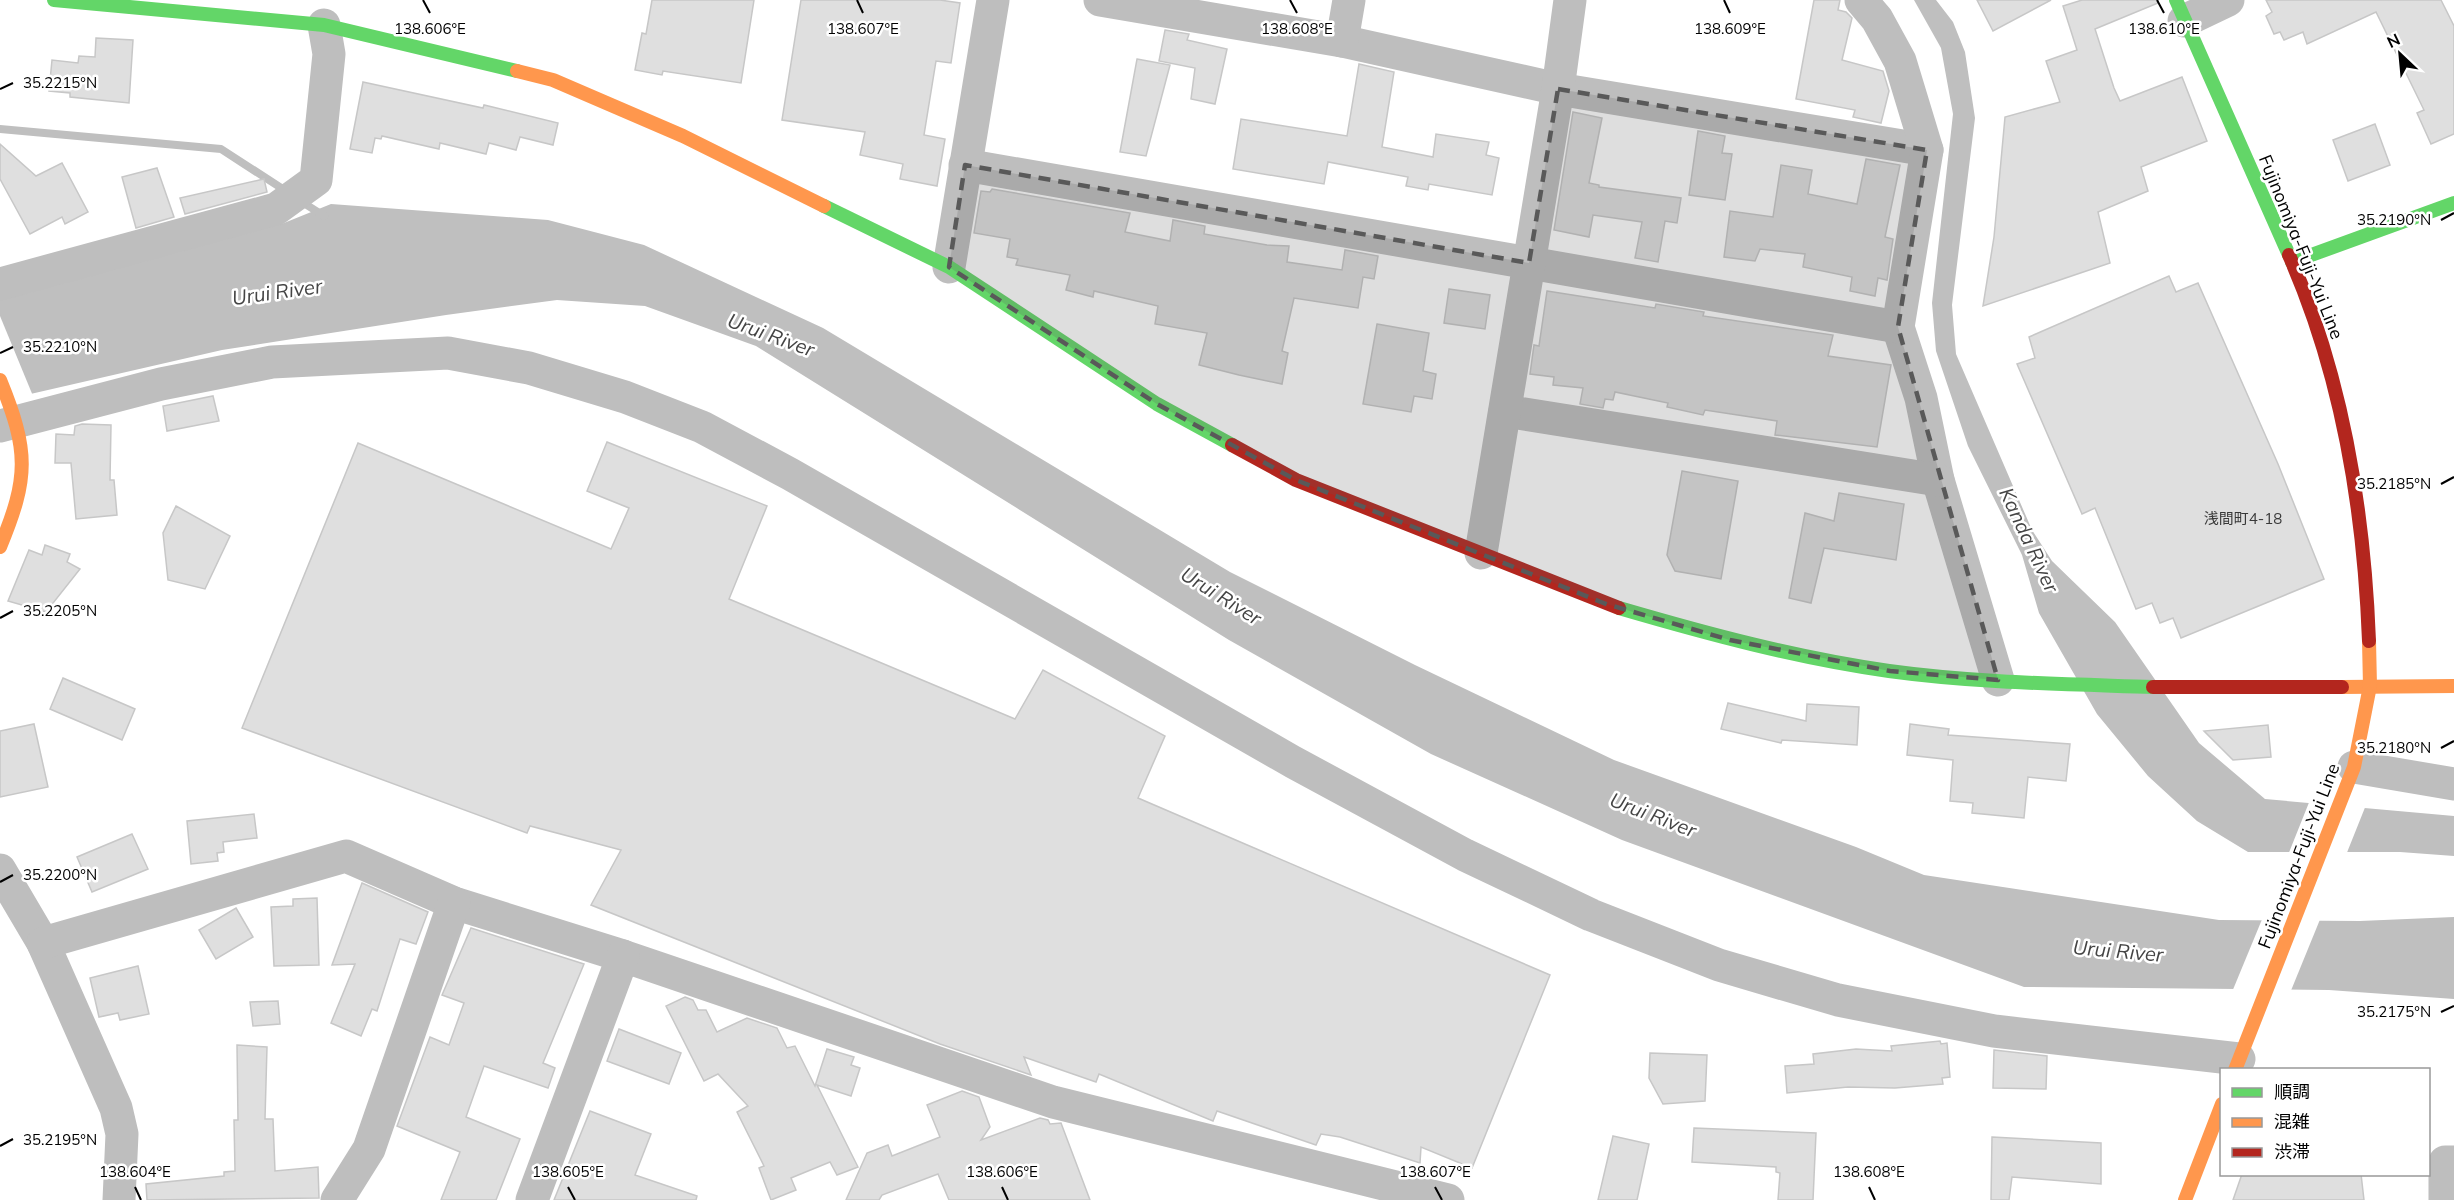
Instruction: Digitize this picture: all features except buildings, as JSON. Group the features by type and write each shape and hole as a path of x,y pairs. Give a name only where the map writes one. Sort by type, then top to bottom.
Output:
{"street":[{"path":"54,0 325,16 553,80 683,136 949,267 1157,404 1286,475 1606,604 1730,640 1890,671 2011,681 2169,688 2454,686"},
{"path":"949,267 993,0"},
{"path":"1100,0 1342,41 1558,89 1927,150"},
{"path":"1342,41 1349,0"},
{"path":"1481,553 1558,89 1570,0"},
{"path":"1861,0 1877,19 1900,61 1927,150 1898,327 1921,398 1938,480 2011,681"},
{"path":"2180,11 2228,0"},
{"name":"Fujinomiya-Fuji-Yui Line","path":"2180,11 2292,262 2322,339 2343,415 2354,482 2367,594 2370,686 2354,767 2237,1064"},
{"path":"0,284 276,208 316,180 329,54 325,16"},
{"path":"965,165 1898,327"},
{"path":"2292,262 2454,203"},
{"path":"10,420 161,384 272,362 448,352 529,368 625,397 702,427 810,485 1293,762 1465,855 1590,915 1719,965 1838,1000 1994,1031 2237,1064"},
{"path":"0,380 22,455 19,498 0,547"},
{"path":"1504,411 1938,480"},
{"path":"2354,767 2454,784"},
{"path":"43,943 346,856 454,903 623,956 1053,1102 1448,1200"},
{"path":"0,870 43,943 116,1108 122,1134 119,1200"},
{"path":"337,1200 369,1149 454,903"},
{"path":"532,1200 623,956"},
{"path":"2185,1200 2220,1109"},
{"path":"2445,1200 2445,1162 2454,1162"}],"highlighted area":[{"path":"1558,89 1927,150 1898,327 1998,680 1890,671 1730,640 1606,604 1296,480 1157,404 949,267 965,165 1529,263"}],"water":[{"name":"Kanda River","path":"1914,0 1936,0 1953,22 1965,52 1975,118 1952,305 1956,354 2032,530 2052,561 2115,622 2199,743 2265,799 2454,816 2454,856 2400,852 2248,852 2197,821 2148,776 2097,714 2039,613 2022,555 1968,446 1936,351 1932,303 1953,114 1941,48"},
{"name":"Urui River","path":"331,204 548,220 644,245 823,328 1230,572 1415,665 1614,760 1856,847 1924,875 2219,920 2360,921 2454,917 2454,999 2329,990 2024,987 1622,840 1431,754 1229,640 756,346 645,306 557,300 446,315 222,350 0,401 0,297 284,223"}],"pier":[{"path":"0,316 33,396 0,404"},
{"path":"2310,800 2366,805 2346,855 2288,855"},
{"path":"2263,917 2321,917 2290,993 2232,992"}],"waterway":[{"path":"0,129 221,149 289,193"},
{"path":"299,200 324,216"}],"traffic: fast":[{"path":"54,0 324,25 517,71"},
{"path":"2176,0 2289,255"},
{"path":"2292,262 2454,203"},
{"path":"824,206 949,267 1157,404 1232,445"},
{"path":"1619,608 1753,644 1855,666 1988,681 2153,687"}],"traffic: slow":[{"path":"517,71 553,80 683,136 824,206"},
{"path":"0,380 16,426 22,464 16,501 0,547"},
{"path":"2236,1068 2354,767 2370,686 2369,641"},
{"path":"2342,687 2454,686"},
{"path":"2185,1200 2220,1109"}],"traffic: jam":[{"path":"2289,255 2324,348 2347,444 2362,542 2369,641"},
{"path":"1232,445 1296,480 1619,608"},
{"path":"2153,687 2342,687"}]}
